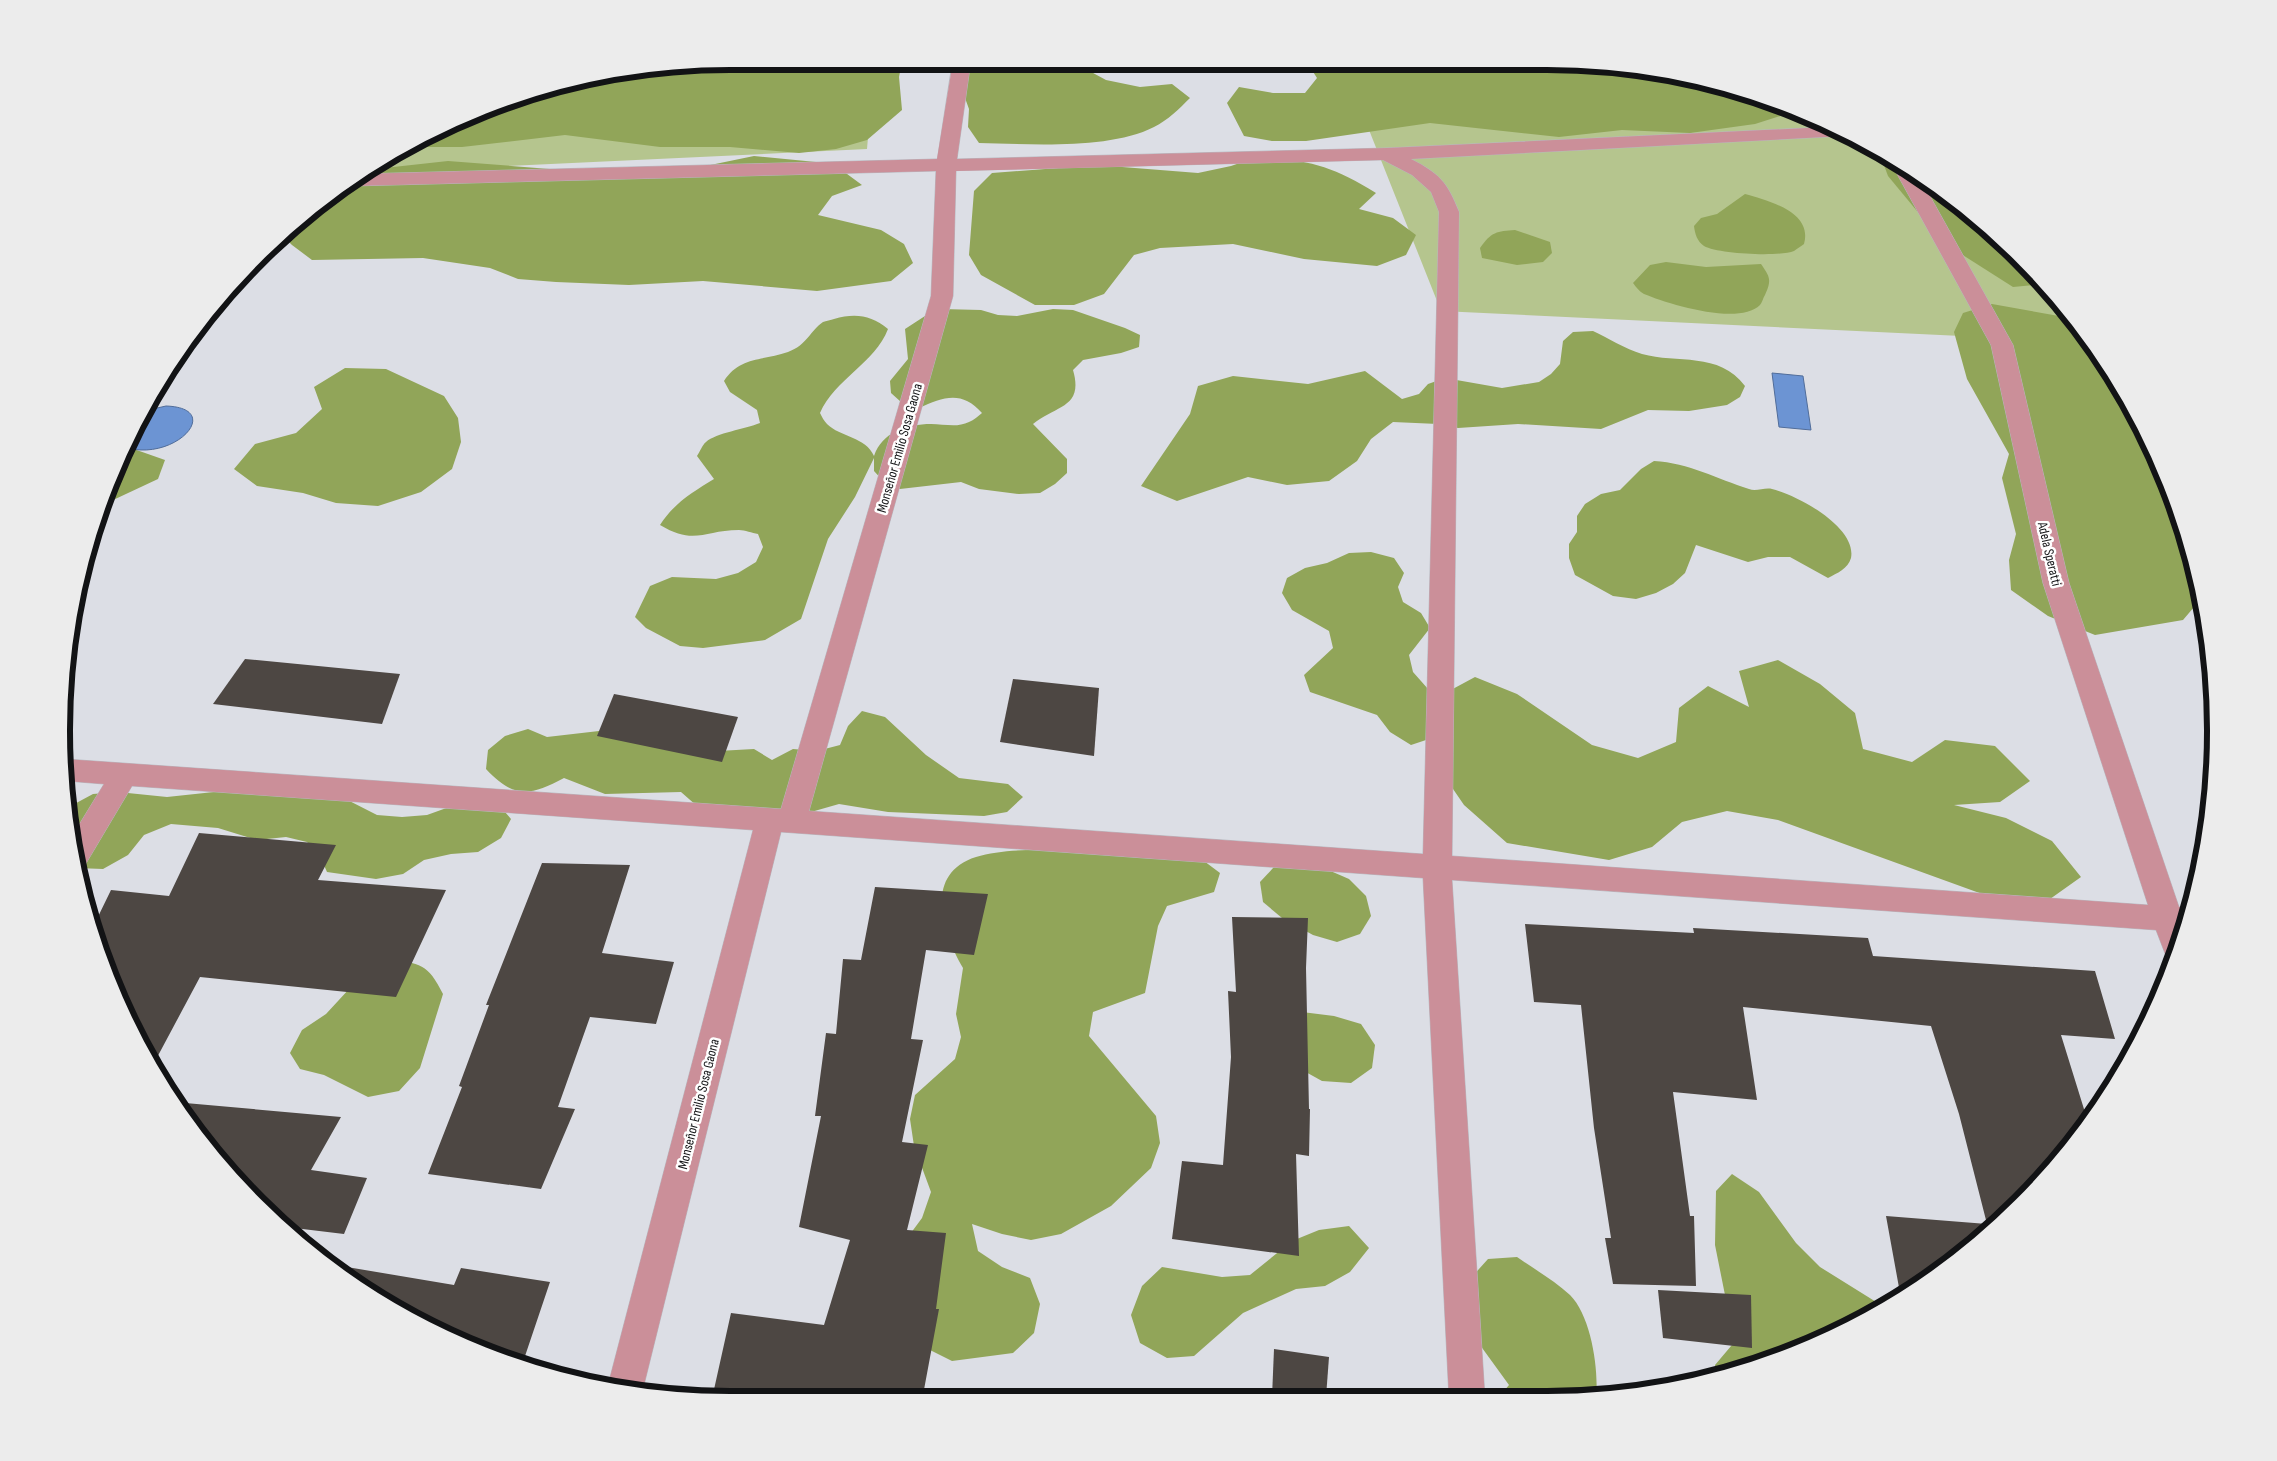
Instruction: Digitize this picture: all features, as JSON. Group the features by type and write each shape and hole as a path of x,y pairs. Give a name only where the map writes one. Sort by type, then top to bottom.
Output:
{"street":[{"name":"Monseñor Emilio Sosa Gaona","path":"627,1382 781,821 942,296 946,163 961,70"},
{"path":"366,180 946,163 1387,154 1827,132"},
{"path":"1387,154 1419,171 1440,189 1449,212 1437,867 1467,1391"},
{"name":"Adela Speratti","path":"1910,179 2002,345 2056,583 2177,919"},
{"path":"71,770 2177,919"},
{"path":"81,846 124,774"}],"green space":[{"path":"874,70 867,149 378,172 438,138 518,105 602,83 687,71"},
{"path":"900,70 899,77 902,110 867,140 836,149 799,153 730,147 660,147 565,135 462,147 421,147 478,120 518,105 602,83 644,76 687,71"},
{"path":"959,70 1088,70 1106,80 1140,87 1172,84 1190,98 1173,114 1154,127 1115,139 1068,144 979,143 968,127 969,109 957,76"},
{"path":"1312,70 1590,71 1675,83 1759,105 1785,115 1755,124 1690,133 1622,130 1559,137 1430,123 1306,141 1272,141 1244,136 1227,103 1239,87 1273,93 1305,93 1317,78"},
{"path":"1345,70 1590,71 1675,83 1717,93 1759,105 1799,120 1877,158 1949,206 2014,263 2071,328 2119,400 2139,438 2166,502 2003,338 1441,311"},
{"path":"754,156 816,162 843,171 862,185 832,196 818,215 881,230 904,244 913,263 891,281 817,291 703,281 629,285 518,279 490,268 423,258 312,260 288,241 328,206 384,168 448,161 614,174 686,170"},
{"path":"1260,156 1321,166 1347,177 1376,193 1359,209 1393,218 1416,235 1406,255 1377,266 1304,259 1233,244 1160,248 1134,255 1104,294 1074,305 1035,305 981,275 969,255 974,191 992,173 1097,165 1198,173 1231,166"},
{"path":"1883,162 1949,206 2014,263 2034,285 2013,287 1958,252 1936,234 1888,176"},
{"path":"1745,194 1777,204 1796,216 1802,224 1805,233 1804,244 1794,251 1776,254 1735,253 1704,246 1697,237 1694,226 1701,218 1717,214"},
{"path":"1515,230 1550,242 1552,253 1543,262 1517,265 1482,258 1480,248 1491,236 1503,231"},
{"path":"1666,262 1706,267 1761,264 1768,276 1769,286 1761,304 1750,311 1736,314 1703,311 1669,303 1644,294 1633,283 1650,265"},
{"path":"1992,304 2061,316 2071,328 2119,400 2157,478 2172,518 2194,602 2195,606 2183,620 2095,635 2048,616 2011,590 2009,560 2016,534 2002,478 2009,454 1967,379 1954,332 1963,313"},
{"path":"941,309 981,310 998,315 1017,316 1053,309 1073,310 1140,335 1139,347 1121,353 1083,360 1073,370 1075,392 1071,399 1033,424 1067,459 1067,473 1055,484 1040,493 1019,494 979,489 961,482 900,489 884,482 874,471 874,458 855,497 828,539 801,619 765,640 703,648 680,646 646,628 635,617 650,586 672,577 716,579 738,573 756,562 763,547 758,534 744,530 691,536 682,535 660,525 678,504 691,493 714,479 697,456 705,443 717,436 760,423 757,410 730,392 724,381 730,373 745,363 779,355 800,346 823,322 842,317 862,316 882,324 888,329 882,341 865,362 835,390 820,413 826,423 832,428 865,445 874,456 883,441 896,431 922,424 960,425 971,421 982,413 975,406 960,398 944,399 919,408 901,402 891,393 890,381 908,359 905,329 925,316"},
{"path":"1593,331 1642,354 1710,363 1735,375 1745,386 1740,397 1727,405 1689,411 1648,410 1601,429 1518,424 1458,428 1438,424 1393,422 1371,439 1357,461 1329,481 1287,485 1248,477 1177,501 1141,486 1190,414 1198,386 1233,376 1308,384 1365,371 1402,399 1419,394 1428,384 1445,378 1502,388 1539,382 1551,374 1560,364 1563,341 1573,332"},
{"path":"345,368 386,369 444,396 458,418 461,442 452,469 421,492 378,506 336,503 303,493 257,486 234,469 255,444 296,433 322,409 314,387"},
{"path":"133,449 165,460 158,479 111,501"},
{"path":"1654,461 1691,468 1752,490 1772,489 1783,492 1810,505 1835,524 1845,535 1850,546 1850,562 1842,570 1828,578 1790,557 1768,557 1748,562 1696,545 1685,573 1673,584 1656,593 1636,599 1613,596 1575,575 1569,558 1569,544 1577,532 1577,516 1585,504 1601,494 1620,490 1641,469"},
{"path":"1371,552 1394,558 1404,573 1398,587 1403,602 1421,613 1430,628 1409,655 1413,672 1436,698 1475,677 1517,694 1592,745 1638,758 1676,742 1679,708 1708,686 1749,707 1739,671 1778,660 1820,684 1855,713 1863,749 1912,762 1945,740 1995,746 2030,781 2000,802 1954,805 2006,818 2052,841 2081,877 2050,899 1996,899 1778,820 1727,811 1682,822 1652,847 1609,860 1507,843 1464,805 1440,770 1438,736 1411,745 1390,732 1377,715 1310,692 1304,675 1333,648 1329,631 1292,610 1282,593 1287,578 1305,568 1327,563 1349,553"},
{"path":"862,711 885,717 926,755 959,778 1008,784 1023,797 1007,812 984,816 888,812 839,804 790,818 697,806 681,792 605,794 564,778 532,791 514,790 505,786 486,769 488,750 505,736 528,729 547,737 599,731 682,753 754,749 772,760 793,749 817,751 840,745 848,726"},
{"path":"299,783 322,787 377,815 402,817 427,815 477,797 498,804 511,819 501,838 478,852 451,854 424,860 403,874 376,879 327,872 320,856 307,842 286,837 257,840 218,828 171,824 144,835 128,855 103,869 85,868 74,804 93,794 118,792 167,797"},
{"path":"1021,850 1102,851 1200,858 1220,873 1214,892 1167,906 1158,926 1145,993 1093,1012 1089,1036 1156,1116 1160,1143 1151,1168 1111,1206 1061,1234 1031,1240 1002,1234 972,1224 978,1251 1002,1267 1030,1278 1040,1304 1034,1333 1013,1353 952,1361 926,1348 905,1241 922,1218 931,1192 914,1146 910,1119 915,1095 955,1059 961,1037 956,1014 963,968 949,939 944,922 943,891 948,877 959,865 976,857"},
{"path":"1274,867 1326,869 1349,879 1366,896 1371,916 1360,934 1337,942 1313,935 1282,918 1263,902 1260,882"},
{"path":"388,961 408,962 422,967 433,976 443,994 420,1068 399,1091 368,1097 324,1075 300,1069 290,1053 302,1030 326,1014 362,975"},
{"path":"1278,1009 1334,1016 1361,1024 1375,1045 1372,1068 1351,1083 1322,1081 1277,1056"},
{"path":"1732,1174 1759,1192 1796,1243 1820,1267 1877,1303 1799,1341 1759,1356 1715,1368 1715,1365 1748,1326 1726,1300 1715,1245 1716,1191"},
{"path":"1349,1226 1369,1248 1350,1272 1325,1286 1296,1289 1243,1313 1194,1356 1167,1358 1140,1343 1131,1315 1142,1286 1162,1267 1222,1277 1250,1275 1292,1241 1319,1230"},
{"path":"1517,1257 1570,1295 1583,1316 1592,1343 1597,1389 1504,1391 1509,1385 1472,1334 1470,1279 1488,1259"}],"water":[{"path":"1772,373 1803,376 1811,430 1779,427"},
{"path":"166,406 183,409 191,415 192,424 187,433 177,441 162,447 145,450 133,449 138,438 153,409"}],"building":[{"path":"245,659 400,674 382,724 213,704"},
{"path":"1013,679 1099,688 1094,756 1000,742"},
{"path":"614,694 738,717 722,762 597,736"},
{"path":"199,833 336,845 318,880 446,890 396,997 200,977 157,1058 120,983 98,917 111,890 169,896"},
{"path":"542,863 630,865 602,953 674,962 656,1024 590,1017 558,1107 575,1109 541,1189 428,1174 462,1087 459,1086 489,1005 486,1005"},
{"path":"875,887 988,894 974,955 926,950 911,1039 923,1040 902,1142 928,1145 907,1230 946,1233 936,1309 939,1309 924,1391 714,1391 731,1313 824,1325 850,1240 799,1227 821,1116 815,1116 826,1033 836,1034 843,959 861,960"},
{"path":"1232,917 1308,918 1306,968 1310,1109 1309,1156 1296,1154 1299,1256 1172,1239 1182,1161 1223,1165 1231,1057 1228,991 1236,992"},
{"path":"1525,924 1694,933 1693,928 1868,938 1873,956 2095,971 2115,1039 2061,1035 2085,1113 2071,1133 2043,1166 2014,1198 1987,1223 1959,1114 1931,1026 1743,1007 1757,1100 1673,1092 1690,1216 1694,1216 1696,1286 1613,1284 1605,1238 1611,1238 1594,1128 1581,1005 1534,1002"},
{"path":"185,1103 341,1117 311,1170 367,1178 344,1234 296,1228 263,1198 234,1166 206,1133"},
{"path":"1886,1216 1985,1224 1949,1255 1899,1289"},
{"path":"345,1267 454,1285 461,1268 550,1282 524,1358 478,1341 438,1323 400,1303"},
{"path":"1658,1290 1751,1295 1752,1348 1663,1338"},
{"path":"1274,1349 1329,1357 1326,1391 1272,1391"}]}
